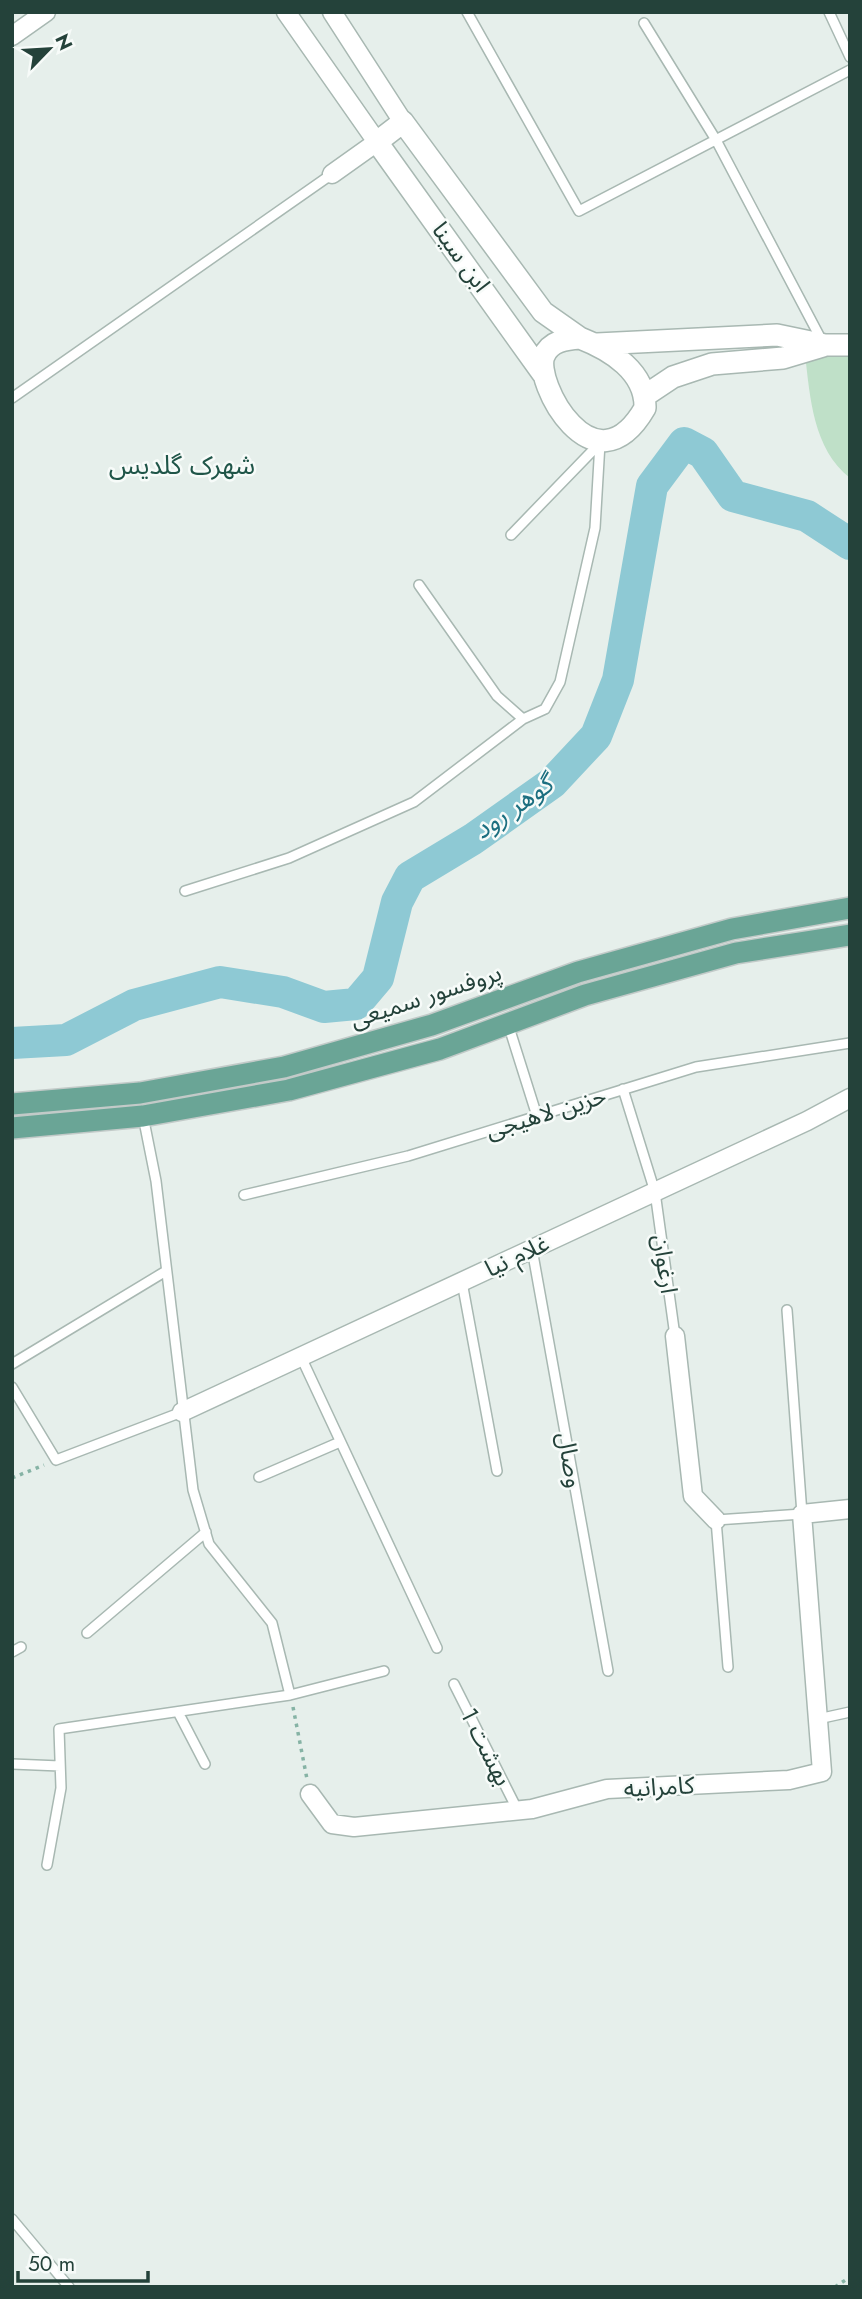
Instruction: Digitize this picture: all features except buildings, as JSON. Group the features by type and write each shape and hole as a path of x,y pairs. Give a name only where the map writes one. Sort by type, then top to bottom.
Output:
{"main road":[{"name":"پروفسور سمیعی","path":"12,1104 140,1093 284,1067 432,1025 591,968 732,929 850,908"},
{"name":"پروفسور سمیعی","path":"12,1128 143,1116 289,1090 440,1049 585,995 736,953 850,935"}],"street":[{"path":"12,36 46,12"},
{"path":"286,12 377,142"},
{"path":"332,12 403,122 332,174"},
{"name":"ابن سینا","path":"403,122 543,312 589,341"},
{"name":"ابن سینا","path":"377,142 543,374"},
{"path":"589,341 631,370 641,382 646,395 645,408 630,430 616,440 600,443 572,425 543,374 542,358 551,346 565,339 589,341 777,335 825,345 850,345"},
{"path":"646,395 673,377 712,364 783,358 825,345"},
{"name":"غلام نیا","path":"182,1412 655,1192 850,1098"},
{"path":"674,1336 693,1496 716,1520"},
{"path":"802,1514 850,1509"},
{"name":"کامرانیه","path":"310,1794 332,1825 354,1827 518,1811 607,1789 789,1780 822,1772 802,1514"}],"lane":[{"path":"467,12 579,211 850,71"},
{"path":"829,12 850,57"},
{"path":"644,23 716,140 825,345"},
{"path":"12,398 332,174"},
{"path":"511,535 600,443"},
{"path":"185,891 289,858 414,802 523,719 545,709 560,682 595,528 600,443"},
{"path":"419,585 497,696 523,719"},
{"path":"507,1024 537,1116"},
{"name":"حزین لاهیجی","path":"244,1195 408,1156 696,1067 850,1044"},
{"name":"ارغوان","path":"623,1089 655,1192 674,1336"},
{"path":"143,1116 156,1181 193,1490 209,1544 272,1623 290,1695"},
{"name":"وصال","path":"533,1249 608,1671"},
{"path":"12,1364 166,1271"},
{"path":"462,1282 497,1471"},
{"path":"728,1667 716,1520 802,1514 788,1310"},
{"path":"301,1357 437,1648"},
{"path":"12,1387 56,1460"},
{"name":"غلام نیا","path":"56,1460 182,1412"},
{"path":"259,1477 340,1442"},
{"path":"87,1633 206,1532"},
{"path":"47,1865 61,1788 59,1729 290,1695 384,1671"},
{"name":"بهشت 1","path":"454,1684 518,1811"},
{"path":"178,1712 205,1764"},
{"path":"818,1719 850,1712"},
{"path":"12,1763 60,1766"},
{"path":"12,2219 69,2287"}],"path":[{"path":"12,1478 56,1460"},
{"path":"290,1695 310,1794"},
{"path":"835,2287 850,2277"}],"green space":[{"path":"805,354 850,356 850,478 828,452 821,437 812,404"}],"waterway":[{"name":"گوهر رود","path":"12,1043 66,1040 134,1005 220,982 283,992 324,1007 356,1004 378,978 397,902 410,877 473,839 552,783 596,736 618,680 652,486 684,443 703,453 733,496 807,516 850,544"}],"district":[{"name":"شهرک گلدیس","path":"182,465"}]}
